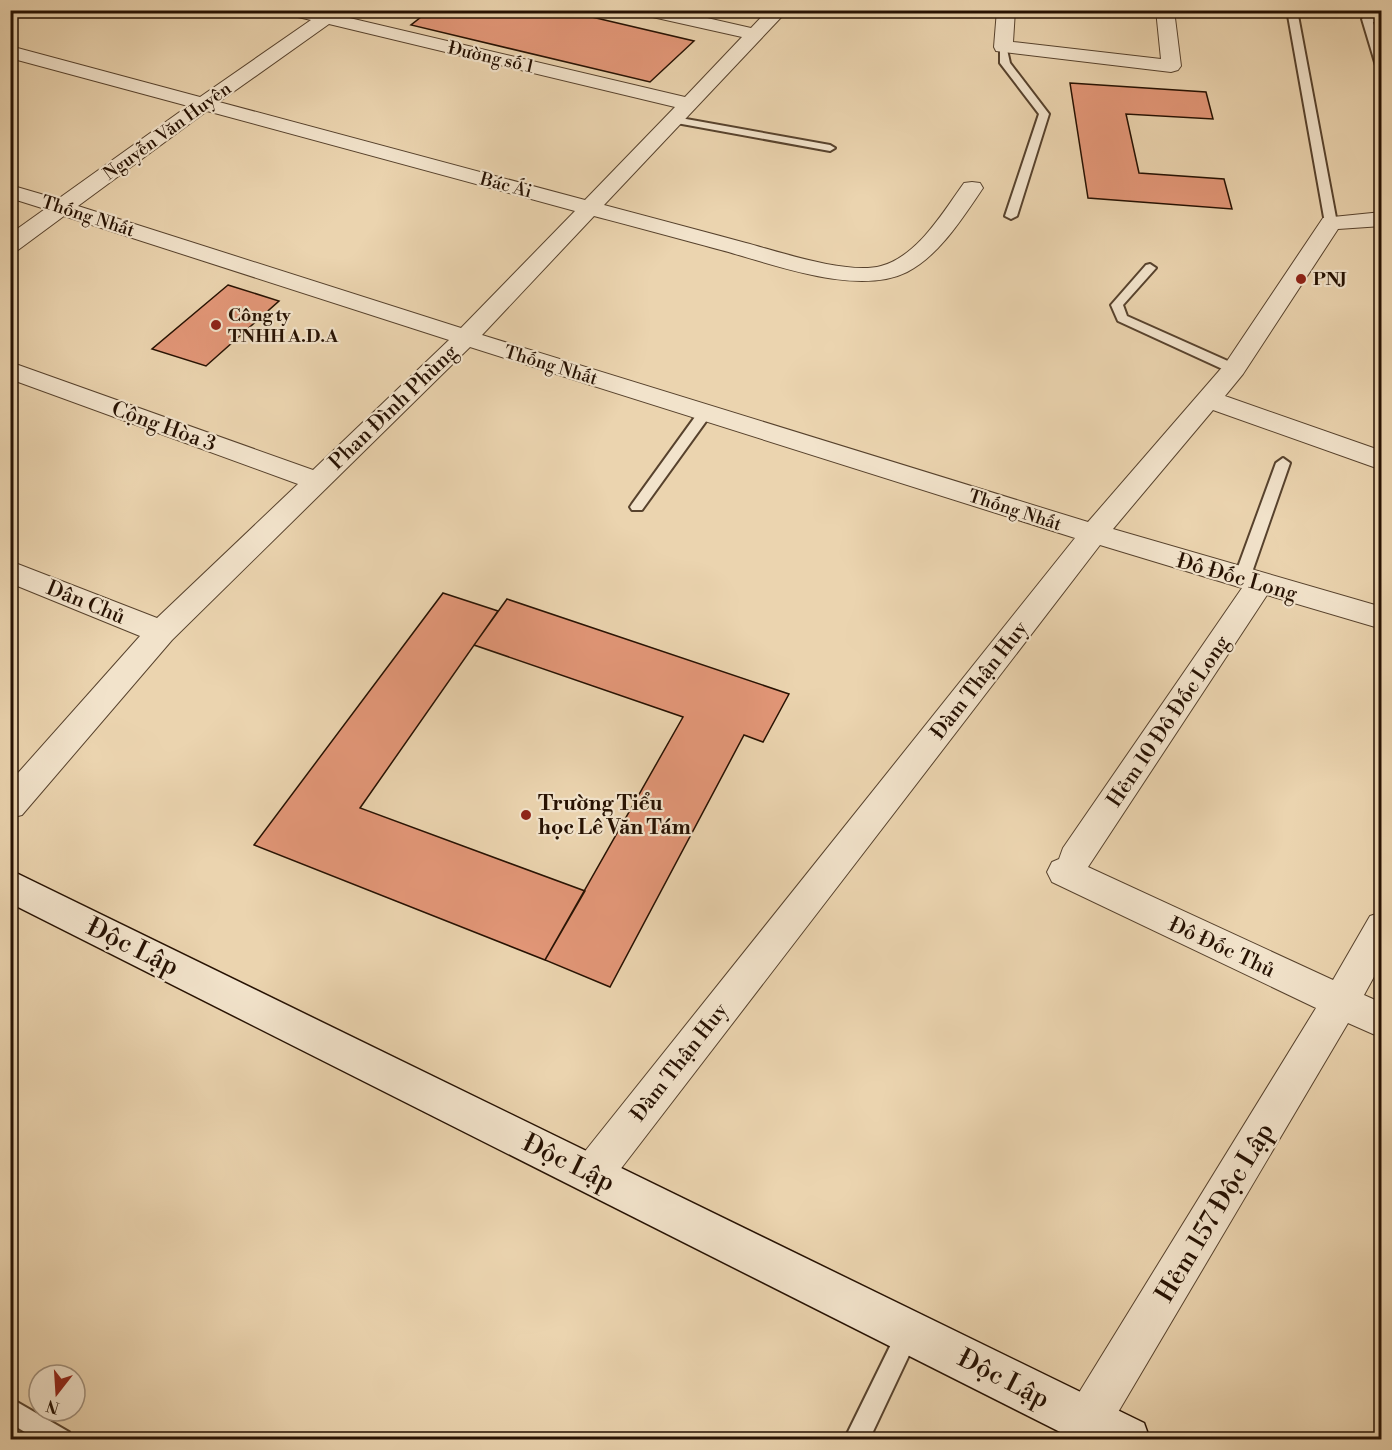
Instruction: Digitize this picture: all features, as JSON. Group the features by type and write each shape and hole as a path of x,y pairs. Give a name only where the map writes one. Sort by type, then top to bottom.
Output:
{"street":[{"name":"Đường số 1","path":"291,10 331,15 368,28 683,112"},
{"path":"645,10 756,35"},
{"name":"Phan Đình Phùng","path":"10,805 161,632 465,338 779,10"},
{"path":"1006,10 1003,47 1171,66 1165,10"},
{"name":"Nguyễn Văn Huyên","path":"10,245 202,105 331,15"},
{"path":"368,28 384,16"},
{"name":"Bác Ái","path":"10,52 808,267 840,272 887,272 904,263 932,243 972,188"},
{"name":"Thống Nhất","path":"10,191 465,338 1093,535"},
{"path":"1331,223 1382,219"},
{"name":"Đàm Thận Huy","path":"592,1174 1093,535 1234,369 1331,223"},
{"name":"Cộng Hòa 3","path":"10,370 317,481"},
{"path":"1208,399 1382,461"},
{"name":"Đô Đốc Long","path":"1093,535 1382,618"},
{"name":"Dân Chủ","path":"10,571 161,632"},
{"name":"Hẻm 10 Đô Đốc Long","path":"1070,865 1251,580"},
{"name":"Đô Đốc Thủ","path":"1070,865 1340,1003 1382,1021"},
{"name":"Độc Lập","path":"10,885 1126,1440"},
{"name":"Hẻm 157 Độc Lập","path":"1088,1420 1340,1003 1382,927"}],"lane":[{"path":"1292,10 1331,223"},
{"path":"1382,20 1367,19 1382,69"},
{"path":"1003,47 1005,63 1044,114 1011,216"},
{"path":"683,112 830,148"},
{"path":"1150,268 1117,305 1122,318 1234,369"},
{"path":"637,507 705,413"},
{"path":"1251,580 1282,463"},
{"path":"856,1440 909,1331"},
{"path":"10,1409 61,1440"}],"building":[{"path":"430,10 562,10 694,41 650,82 411,25"},
{"path":"1070,83 1206,92 1213,119 1126,114 1139,173 1224,179 1232,209 1088,198"},
{"name":"Công ty TNHH A.D.A","path":"228,285 279,301 206,366 152,349"},
{"path":"443,593 498,611 360,808 585,891 545,960 254,845"},
{"path":"507,599 789,694 763,742 744,735 610,987 545,960 683,717 474,645"}],"place":[{"name":"PNJ","path":"1301,279"},
{"name":"Công ty TNHH A.D.A","path":"216,325"},
{"name":"Trường Tiểu học Lê Văn Tám","path":"526,815"}]}
